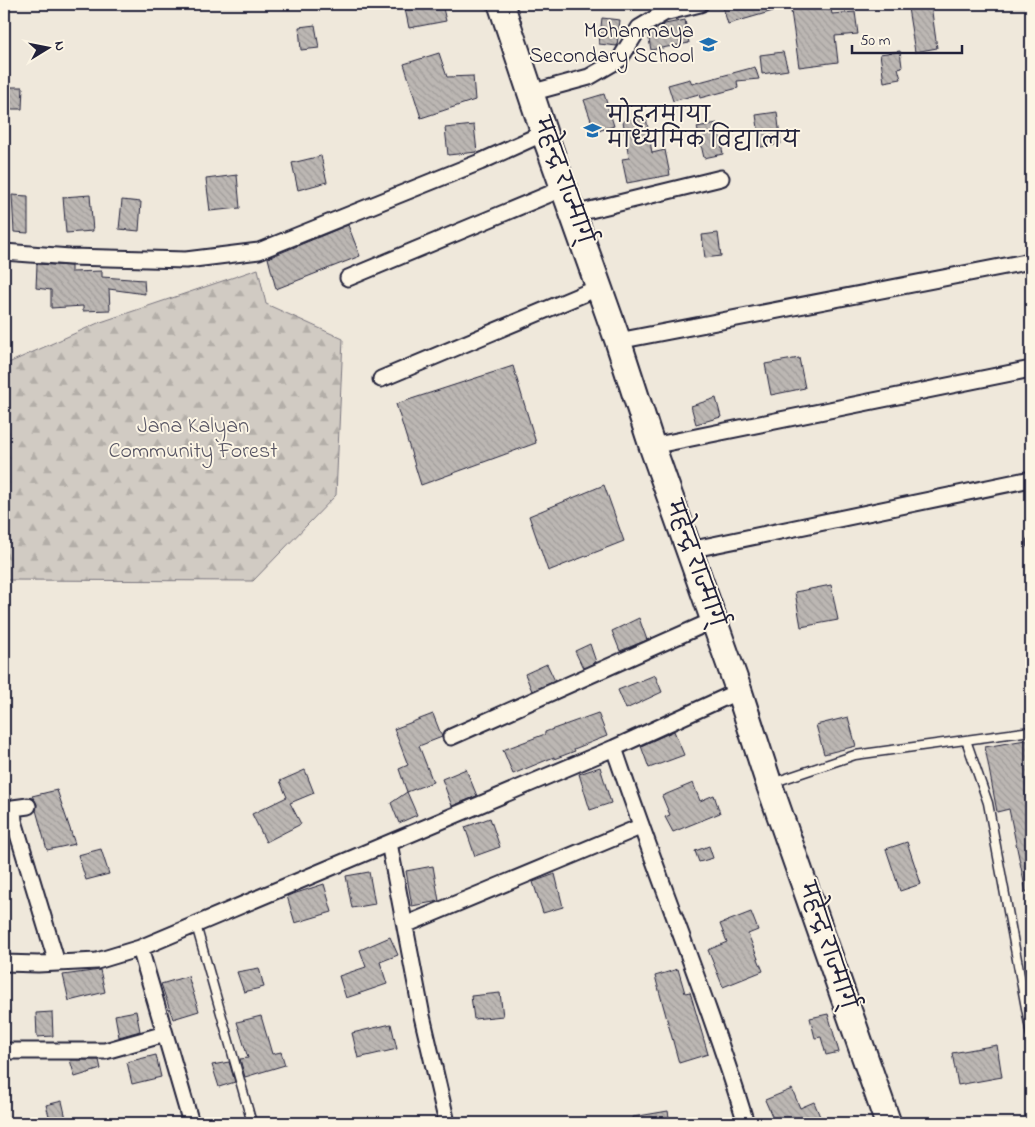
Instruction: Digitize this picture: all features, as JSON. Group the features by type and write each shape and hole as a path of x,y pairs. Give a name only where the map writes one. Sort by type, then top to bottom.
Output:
{"highway":[{"name":"महेन्द्र राज्मार्ग्","path":"500,4 600,287 652,446 690,550 769,784 888,1123"}],"street":[{"path":"530,93 589,77 620,59 639,28 664,13 700,4"},
{"path":"4,252 70,257 186,260 259,250 471,165 544,133"},
{"path":"574,214 721,178"},
{"path":"348,278 564,188"},
{"path":"618,341 1031,261"},
{"path":"381,379 600,287"},
{"path":"652,446 1031,368"},
{"path":"690,550 1031,479"},
{"path":"451,737 714,620"},
{"path":"4,963 96,961 140,948 614,748 739,691"},
{"path":"614,748 640,827 689,956 746,1123"},
{"path":"28,806 13,808 14,821 57,963"},
{"path":"405,925 640,827"},
{"path":"389,843 422,1016 448,1123"},
{"path":"140,948 191,1123"},
{"path":"4,1051 105,1051 165,1034"}],"lane":[{"path":"769,784 855,755 1031,731"},
{"path":"966,740 988,803 1031,1035"},
{"path":"196,925 252,1123"}],"green space":[{"name":"Jana Kalyan Community Forest","path":"258,269 266,304 343,339 336,495 253,581 4,580 4,365 98,323"}],"building":[{"path":"404,4 442,4 446,21 409,28"},
{"path":"722,4 786,4 787,7 728,24"},
{"path":"790,4 830,4 832,14 855,12 858,34 835,36 838,62 799,67"},
{"path":"931,5 937,48 915,52 908,8"},
{"path":"602,18 620,20 617,46 599,44"},
{"path":"685,20 689,43 651,50 648,34 665,24"},
{"path":"315,25 319,48 301,50 299,27"},
{"path":"900,51 902,67 898,68 901,79 884,82 880,54"},
{"path":"783,52 788,70 762,74 760,55"},
{"path":"439,53 447,77 473,76 475,100 421,118 404,64"},
{"path":"755,67 759,79 737,81 738,88 700,98 699,94 673,101 668,85 690,79 692,84"},
{"path":"4,87 23,87 22,109 4,109"},
{"path":"604,94 614,126 595,132 584,100"},
{"path":"777,112 781,144 761,147 756,115"},
{"path":"646,117 652,153 665,150 670,175 627,183 622,159 629,158 623,121"},
{"path":"717,123 723,154 704,158 697,127"},
{"path":"474,125 477,152 448,155 445,128"},
{"path":"321,156 327,182 298,190 292,163"},
{"path":"237,175 240,208 210,211 206,179"},
{"path":"12,195 28,196 28,233 14,232"},
{"path":"90,195 93,231 66,233 63,197"},
{"path":"122,200 141,202 139,231 119,229"},
{"path":"348,225 360,256 276,289 268,258"},
{"path":"718,233 721,256 705,258 702,235"},
{"path":"37,264 71,266 71,272 102,271 102,277 144,280 145,294 109,289 110,310 83,311 83,306 51,308 51,290 36,288"},
{"path":"799,358 805,388 771,395 765,364"},
{"path":"513,366 536,443 421,485 396,404"},
{"path":"716,398 721,417 696,424 691,406"},
{"path":"604,485 624,541 548,571 529,516"},
{"path":"831,585 838,620 801,627 795,592"},
{"path":"639,618 647,640 620,651 612,631"},
{"path":"590,644 596,662 583,668 575,651"},
{"path":"547,664 555,681 532,691 525,674"},
{"path":"655,675 662,692 626,709 618,690"},
{"path":"598,713 607,736 574,749 575,751 554,759 554,757 513,774 503,750 545,734 545,732"},
{"path":"433,714 442,737 419,746 433,782 407,792 399,769 408,765 394,729"},
{"path":"848,717 856,746 824,754 816,725"},
{"path":"674,731 684,755 649,768 641,746"},
{"path":"1031,739 1031,891 1026,892 1009,809 997,812 985,747"},
{"path":"600,767 611,803 590,810 579,774"},
{"path":"466,769 477,796 452,806 442,779"},
{"path":"305,770 314,793 290,803 301,824 266,842 252,814 287,797 280,781"},
{"path":"693,783 700,801 714,795 720,813 673,832 665,817 670,815 662,796"},
{"path":"57,790 75,844 47,850 36,810 37,804 32,796"},
{"path":"407,792 417,815 399,823 391,803"},
{"path":"490,818 500,847 475,856 465,827"},
{"path":"907,842 921,884 900,891 886,849"},
{"path":"709,846 713,858 699,862 695,851"},
{"path":"101,849 109,874 86,880 78,855"},
{"path":"433,866 439,901 412,906 406,871"},
{"path":"369,872 375,904 352,908 346,876"},
{"path":"555,874 563,907 543,913 533,882"},
{"path":"324,884 332,912 295,923 287,896"},
{"path":"751,912 758,930 748,934 763,971 723,987 708,950 727,942 720,924"},
{"path":"390,937 398,955 380,962 387,984 346,998 339,976 366,967 360,950"},
{"path":"259,968 264,987 244,992 237,972"},
{"path":"678,969 685,993 690,992 708,1054 679,1063 655,976"},
{"path":"100,970 105,992 69,1001 63,975"},
{"path":"188,976 199,1011 173,1019 161,984"},
{"path":"500,993 503,1016 474,1019 471,996"},
{"path":"136,1011 140,1031 119,1037 115,1015"},
{"path":"52,1012 53,1036 37,1037 36,1013"},
{"path":"828,1014 839,1052 826,1055 821,1037 815,1038 810,1018"},
{"path":"261,1016 272,1054 281,1052 285,1065 245,1077 240,1059 248,1058 237,1022"},
{"path":"391,1024 397,1049 358,1058 352,1033"},
{"path":"997,1045 1002,1077 958,1085 952,1053"},
{"path":"156,1055 161,1077 132,1084 127,1062"},
{"path":"70,1060 99,1060 101,1069 75,1077"},
{"path":"229,1062 235,1082 219,1087 212,1065"},
{"path":"792,1089 800,1108 814,1102 821,1119 811,1123 775,1123 765,1100"},
{"path":"62,1101 67,1123 51,1123 46,1105"},
{"path":"668,1111 670,1123 634,1123 633,1117"}],"place":[{"name":"Mohanmaya Secondary School","path":"708,45"},
{"name":"मोहनमाया माध्यमिक विद्यालय","path":"593,130"}]}
